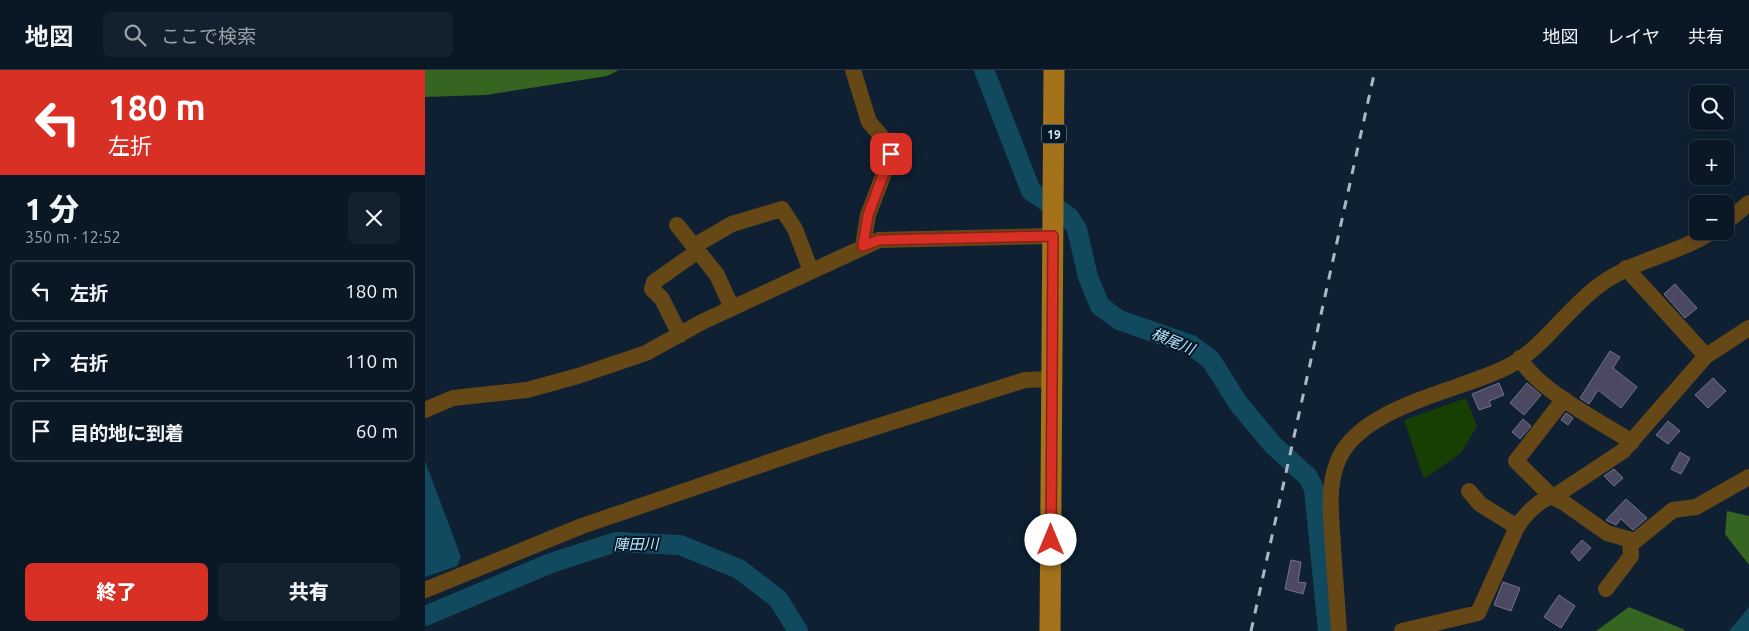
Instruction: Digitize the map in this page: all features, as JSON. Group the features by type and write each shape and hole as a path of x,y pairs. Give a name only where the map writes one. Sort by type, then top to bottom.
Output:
{"main road":[{"name":"19","path":"1050,631 1054,70"}],"street":[{"path":"853,70 869,122 890,146 891,154 868,215 863,246"},
{"path":"1734,216 1749,203"},
{"path":"680,335 662,299 652,289 654,282 696,248 732,224 782,209 795,230 811,271"},
{"path":"677,225 717,275 732,308"},
{"path":"425,410 453,398 527,390 578,376 646,353 732,308 879,240 1053,236"},
{"path":"1339,631 1330,498 1336,465 1348,444 1367,426 1393,412 1509,366 1599,286 1626,268 1699,240"},
{"path":"1626,268 1706,356"},
{"path":"1403,631 1478,613 1517,527 1525,515 1551,496 1558,494 1623,451 1706,356 1749,328"},
{"path":"1520,358 1525,369 1564,399 1632,442"},
{"path":"425,590 583,526 753,467 1025,380 1051,379"},
{"path":"1564,399 1516,461 1551,496 1563,502 1607,533 1635,542 1673,510 1696,507 1749,477"},
{"path":"1469,491 1480,504 1517,527"},
{"path":"1606,589 1631,556 1630,540"}],"green space":[{"path":"425,70 619,70 607,76 486,95 425,97"},
{"path":"1466,398 1477,426 1461,453 1424,479 1404,420"},
{"path":"1727,511 1749,516 1749,565 1725,534"},
{"path":"1629,607 1683,629 1685,631 1596,631"}],"water":[{"path":"425,461 461,557 457,566 425,577"},
{"path":"1749,607 1749,631 1729,631"}],"building":[{"path":"1675,284 1697,308 1685,318 1664,294"},
{"path":"1610,351 1620,357 1613,368 1637,387 1621,408 1598,390 1589,404 1580,398"},
{"path":"1713,378 1726,391 1708,408 1695,395"},
{"path":"1499,383 1504,395 1489,401 1491,406 1479,410 1472,394"},
{"path":"1527,383 1541,395 1524,415 1510,403"},
{"path":"1566,413 1573,418 1568,425 1561,420"},
{"path":"1523,419 1531,426 1520,439 1512,432"},
{"path":"1668,421 1680,431 1668,444 1656,435"},
{"path":"1680,452 1690,458 1681,474 1671,469"},
{"path":"1614,469 1623,478 1614,486 1604,476"},
{"path":"1626,499 1647,518 1633,530 1621,519 1616,525 1606,520"},
{"path":"1582,540 1591,548 1579,561 1571,552"},
{"path":"1291,560 1301,562 1298,582 1306,583 1303,594 1285,589"},
{"path":"1503,582 1520,588 1511,611 1494,605"},
{"path":"1559,595 1575,606 1561,628 1544,617"}],"waterway":[{"name":"横尾川","path":"984,70 1031,191 1069,217 1077,229 1088,277 1100,306 1119,320 1191,345 1211,360 1238,403 1273,445 1308,477 1314,489 1328,631"},
{"name":"陣田川","path":"425,616 551,563 616,542 680,545 739,569 778,599 798,631"}],"railway":[{"path":"1251,631 1375,70"}],"route":[{"path":"891,154 890,162 876,191 868,215 863,246 879,240 1053,236 1051,540"}]}
